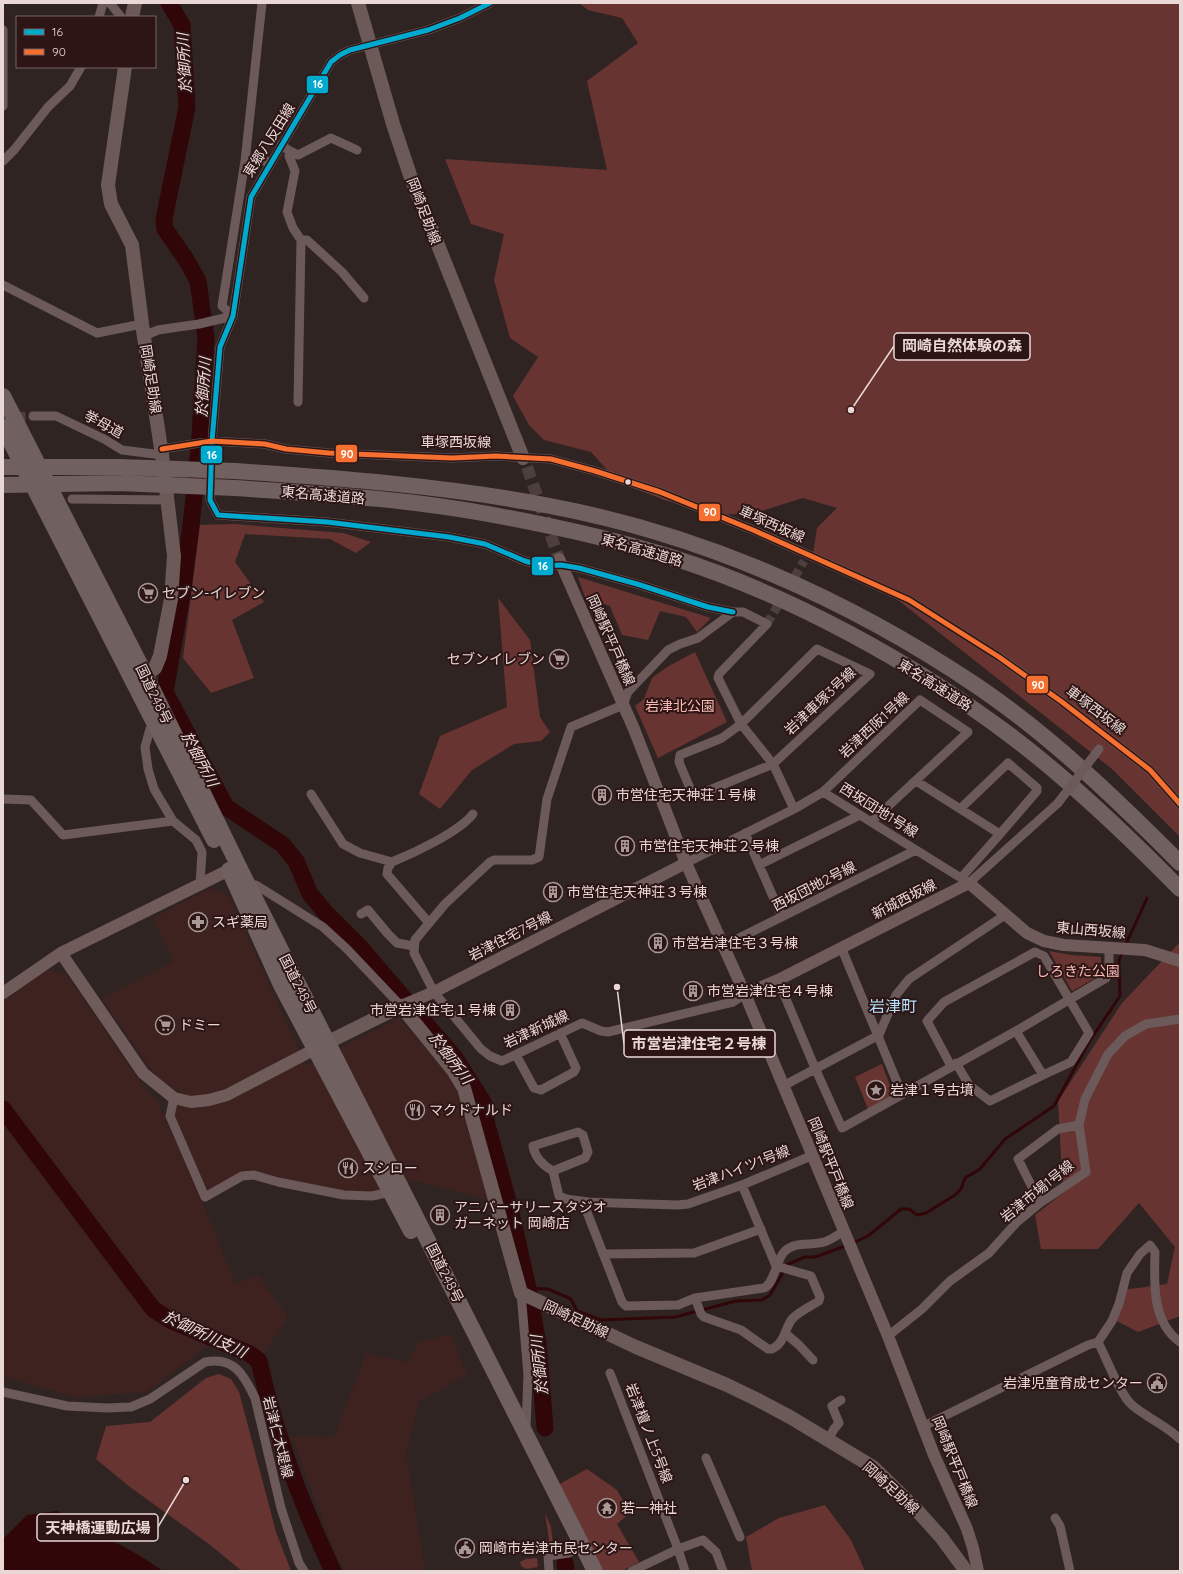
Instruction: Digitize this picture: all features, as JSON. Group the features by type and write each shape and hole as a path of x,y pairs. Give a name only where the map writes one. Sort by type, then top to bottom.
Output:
{"highway":[{"name":"国道248号","path":"3,396 140,679 282,985 321,1045 526,1432 577,1548 583,1571"},
{"name":"国道248号","path":"3,427 140,679 243,875 321,1045 391,1192 577,1548 595,1571"},
{"name":"東名高速道路","path":"3,468 127,468 235,471 349,478 495,496 553,506 616,521 683,541 733,558 776,575 823,597 868,620 934,658 979,687 1050,741 1120,803 1180,863"},
{"name":"東名高速道路","path":"3,485 119,483 235,488 437,506 498,516 561,529 676,559 764,593 856,637 932,680 975,709 1054,770 1138,847 1180,889"}],"main road":[{"path":"132,16 134,3"},
{"name":"岡崎足助線","path":"358,3 410,175 525,462"},
{"name":"岡崎足助線","path":"125,68 108,185 111,204 132,245 143,330 162,452 174,556 171,599 158,663 155,668 140,679"},
{"path":"321,1045 401,1006 453,1070 464,1088 523,1294"},
{"name":"岡崎足助線","path":"523,1294 636,1347 739,1391 790,1417 873,1467 942,1537 966,1571"}],"street":[{"path":"100,16 103,3"},
{"path":"110,3 120,16"},
{"path":"233,316 222,306 246,158 262,3"},
{"name":"東郷八反田線","path":"490,3 460,18 428,30 350,50 340,55 331,62 322,80 270,162 251,197 233,316 220,347 208,441 210,500 218,515 327,522 449,536 485,544 525,561 543,566 560,562"},
{"path":"3,30 3,106"},
{"path":"3,162 48,107 70,86 80,68"},
{"path":"281,145 298,155 331,138 357,150"},
{"path":"290,151 289,156 295,171 287,212 293,228 301,240 298,402"},
{"path":"246,158 270,162"},
{"path":"301,240 307,240 342,272 364,298"},
{"path":"3,285 97,333 158,330 199,324 233,316"},
{"name":"挙母道","path":"33,416 56,416 104,438 122,450 162,452 190,444"},
{"name":"車塚西坂線","path":"190,444 208,441 266,444 286,449 329,453 452,458 496,456 525,462 551,459 595,471 660,492 806,558 909,600 999,657 1108,736 1150,770 1180,804"},
{"path":"72,499 168,500"},
{"path":"27,500 37,500"},
{"path":"560,562 637,584 708,607 733,612 743,612 767,624 719,674 718,678 740,724 773,764 794,809"},
{"name":"岡崎駅平戸橋線","path":"560,562 650,768 686,863 745,994 811,1156 888,1336 934,1455 967,1529 978,1571"},
{"path":"361,914 368,910 396,943 414,946 415,940 445,904 490,862 494,860 532,860 539,857 547,800 571,727 623,705 628,692 668,650 698,638 733,612"},
{"name":"岩津車塚3号線","path":"740,724 817,649 870,674 773,764"},
{"name":"岩津西阪1号線","path":"823,792 920,700 968,732 916,781"},
{"path":"740,724 722,738 680,755 679,762 692,793 696,795 700,794 773,764"},
{"path":"150,729 145,747 148,769 154,789 173,821 196,840 202,852 200,885"},
{"name":"新城西坂線","path":"745,994 778,980 965,880 1058,803 1108,736"},
{"path":"960,809 1008,763 1037,788 1037,791 1000,834 965,880"},
{"path":"871,822 916,781 1000,834"},
{"name":"西坂団地1号線","path":"686,863 794,809 823,792 965,880"},
{"path":"312,794 343,844 360,853 392,862"},
{"path":"3,800 31,800 63,835 173,821"},
{"path":"429,923 387,874 388,868 392,862 409,855 454,830 474,814"},
{"path":"759,865 860,815"},
{"path":"745,833 782,918"},
{"name":"西坂団地2号線","path":"723,946 782,918 916,850"},
{"name":"岩津住宅7号線","path":"401,1006 434,992 686,863"},
{"path":"3,993 61,953 229,870"},
{"name":"東山西坂線","path":"965,880 1027,933 1044,941 1064,945 1145,950 1178,958"},
{"path":"256,885 323,927 348,949 401,1006"},
{"path":"783,1086 879,1035 896,995 909,979 1005,915"},
{"name":"岩津新城線","path":"414,946 414,953 434,992 481,1048 490,1056 502,1061 582,1023 601,1031 608,1032 733,1002 745,994"},
{"path":"841,947 879,1035 902,1094"},
{"path":"778,980 842,1128 1016,1031 1106,978 1109,969 1109,947"},
{"path":"1035,952 1044,956 1069,999 1089,1032 1071,1062 990,1101 969,1085 954,1065 927,1021 944,1002 1035,952"},
{"path":"61,953 143,1073 174,1098 191,1102 209,1100 227,1095 321,1045"},
{"name":"岩津市場1号線","path":"888,1336 922,1309 950,1281 989,1253 1017,1222 1086,1172 1079,1126 1085,1099 1108,1054 1125,1036 1146,1024 1180,1019"},
{"path":"1016,1031 1043,1075"},
{"path":"516,1055 534,1088 541,1090 574,1072 576,1068 560,1033"},
{"path":"174,1098 170,1116 205,1197 242,1176 254,1175 278,1182 344,1195 372,1196 391,1192"},
{"path":"1040,1204 1018,1159 1058,1129 1079,1126"},
{"path":"578,1132 583,1135 588,1152 584,1158 553,1171 544,1166 537,1158 533,1146 578,1132"},
{"name":"岩津ハイツ1号線","path":"553,1171 559,1196 566,1200 678,1205 688,1204 742,1185 811,1156"},
{"path":"742,1185 776,1266"},
{"path":"588,1202 583,1202 622,1302 626,1306 678,1305 695,1298 766,1287 769,1284 783,1253 793,1246 824,1242 843,1232"},
{"path":"603,1254 694,1253 761,1229"},
{"path":"924,1426 1088,1345 1098,1342 1112,1321 1119,1304 1127,1273 1140,1254 1150,1245 1155,1252 1154,1274 1157,1309 1164,1326 1171,1336 1180,1342"},
{"path":"695,1298 701,1314 704,1317 741,1330 768,1349 775,1347 786,1334 789,1323 793,1318 819,1301 820,1297 811,1276 776,1266"},
{"path":"523,1294 528,1375 526,1432"},
{"path":"786,1334 813,1360"},
{"path":"1098,1342 1118,1385 1131,1404 1172,1431 1180,1439"},
{"name":"岩津仁木堤線","path":"3,1392 67,1406 107,1408 131,1406 150,1399 204,1362 214,1360 223,1361 237,1368 255,1398 281,1508 299,1563 304,1571"},
{"name":"岩津檀ノ上5号線","path":"610,1373 678,1549 685,1571"},
{"path":"828,1440 838,1423 832,1406 841,1400"},
{"path":"706,1458 740,1537"},
{"path":"1055,1518 1060,1526 1070,1571"},
{"path":"632,1571 678,1549 703,1540 716,1552 723,1571"},
{"path":"549,1571 548,1556 569,1553 577,1548"}],"shaded area":[{"path":"211,888 229,896 306,1066 399,1018 453,1079 461,1098 490,1200 412,1180 371,1193 344,1192 281,1180 252,1170 241,1173 208,1190 173,1116 180,1091 161,1083 102,999 174,961 153,918"},
{"path":"45,970 66,974 142,1085 157,1100 203,1204 235,1284 258,1276 288,1317 263,1355 212,1342 147,1392 75,1397 3,1376 3,1001"},
{"path":"450,1334 467,1375 419,1401 406,1453 425,1571 346,1571 337,1557 291,1436 334,1437 366,1354 408,1362 418,1343"},
{"path":"57,1511 139,1555 163,1571 3,1571 3,1539 27,1515"}],"green space":[{"path":"579,3 1180,3 1180,837 1112,769 884,589 812,560 817,528 837,508 803,498 755,513 717,515 708,511 664,500 617,481 591,452 544,440 529,425 513,396 538,357 510,338 494,280 504,234 471,224 445,159 607,170 587,81 638,43 622,18 588,10"},
{"path":"234,524 343,533 371,542 356,553 330,539 245,534 235,562 264,602 232,620 254,678 211,693 183,658 200,525"},
{"path":"578,577 711,618 697,632 686,617 660,611 648,640 622,635 610,606 585,597"},
{"path":"498,598 530,640 540,717 550,732 541,741 514,744 472,770 440,809 419,794 440,736 507,707"},
{"name":"岩津北公園","path":"695,652 727,722 658,758 635,706 644,699 652,678 667,667"},
{"path":"1180,942 1180,1316 1138,1332 1113,1319 1123,1290 1167,1284 1175,1247 1139,1203 1098,1249 1041,1249 1035,1215 1063,1193 1058,1101 1122,1003"},
{"name":"しろきた公園","path":"1049,951 1071,955 1101,957 1099,976 1072,991"},
{"path":"882,1064 893,1094 868,1109 855,1077"},
{"path":"219,1374 231,1379 239,1392 276,1532 291,1571 242,1571 209,1544 130,1487 96,1459 106,1426 150,1422 206,1378"},
{"path":"587,1469 617,1490 630,1513 617,1524 639,1562 622,1571 604,1571 558,1485"},
{"path":"825,1505 851,1540 865,1571 752,1571 746,1537 779,1518"},
{"path":"545,1513 551,1527 553,1545 543,1552 534,1552 533,1546 537,1546 549,1540"},
{"path":"537,1558 538,1567 526,1569 521,1566 520,1562 526,1559"}],"waterway":[{"name":"於御所川","path":"169,3 182,25 187,107 164,219 165,229 187,261 198,281 206,338 199,451 191,525 183,588 165,692 226,807 282,844 296,861 310,894 326,913 360,947 455,1058 483,1102 487,1125 510,1208 528,1288 538,1343 545,1428"},
{"path":"1125,946 1147,898"},
{"path":"853,1243 868,1236 901,1209 909,1209 917,1215 926,1213 955,1195 961,1189 965,1178 980,1169 1005,1139 1054,1106 1089,1042 1120,996 1119,960 1123,951"},
{"name":"於御所川支川","path":"3,1109 153,1309 172,1321 250,1354 259,1361 265,1388 290,1468 310,1520 333,1571"},
{"path":"528,1288 548,1289 571,1299 577,1311 601,1320 675,1317 736,1301 762,1300 770,1295 788,1264 805,1257 815,1257 848,1245"},
{"name":"於御所川","path":"565,1563 566,1571"}],"tunnel":[{"path":"3,417 33,416"},
{"path":"527,467 559,559"},
{"path":"767,624 804,561"}],"transit line":[{"name":"16","path":"490,3 460,18 428,30 350,50 331,62 251,197 233,316 220,347 212,441 210,500 218,515 327,522 449,537 485,544 525,561 543,566 561,565 579,568 637,584 708,607 733,612"},
{"name":"90","path":"162,449 212,441 265,444 286,449 329,453 452,458 496,456 551,459 595,471 660,492 753,530 909,600 999,657 1062,702 1150,770 1180,804"}],"place":[{"name":"岡崎自然体験の森","path":"851,410"},
{"name":"セブン-イレブン","path":"148,593"},
{"name":"セブンイレブン","path":"559,659"},
{"name":"市営住宅天神荘１号棟","path":"602,795"},
{"name":"市営住宅天神荘２号棟","path":"625,846"},
{"name":"市営住宅天神荘３号棟","path":"553,892"},
{"name":"スギ薬局","path":"198,922"},
{"name":"市営岩津住宅３号棟","path":"658,943"},
{"name":"市営岩津住宅２号棟","path":"617,987"},
{"name":"市営岩津住宅４号棟","path":"693,991"},
{"name":"市営岩津住宅１号棟","path":"510,1010"},
{"name":"ドミー","path":"165,1025"},
{"name":"岩津１号古墳","path":"876,1090"},
{"name":"マクドナルド","path":"415,1110"},
{"name":"スシロー","path":"348,1168"},
{"name":"アニバーサリースタジオ ガーネット 岡崎店","path":"440,1215"},
{"name":"岩津児童育成センター","path":"1157,1383"},
{"name":"天神橋運動広場","path":"186,1480"},
{"name":"若一神社","path":"607,1508"},
{"name":"岡崎市岩津市民センター","path":"465,1548"}],"district":[{"name":"岩津町","path":"893,1006"}]}
